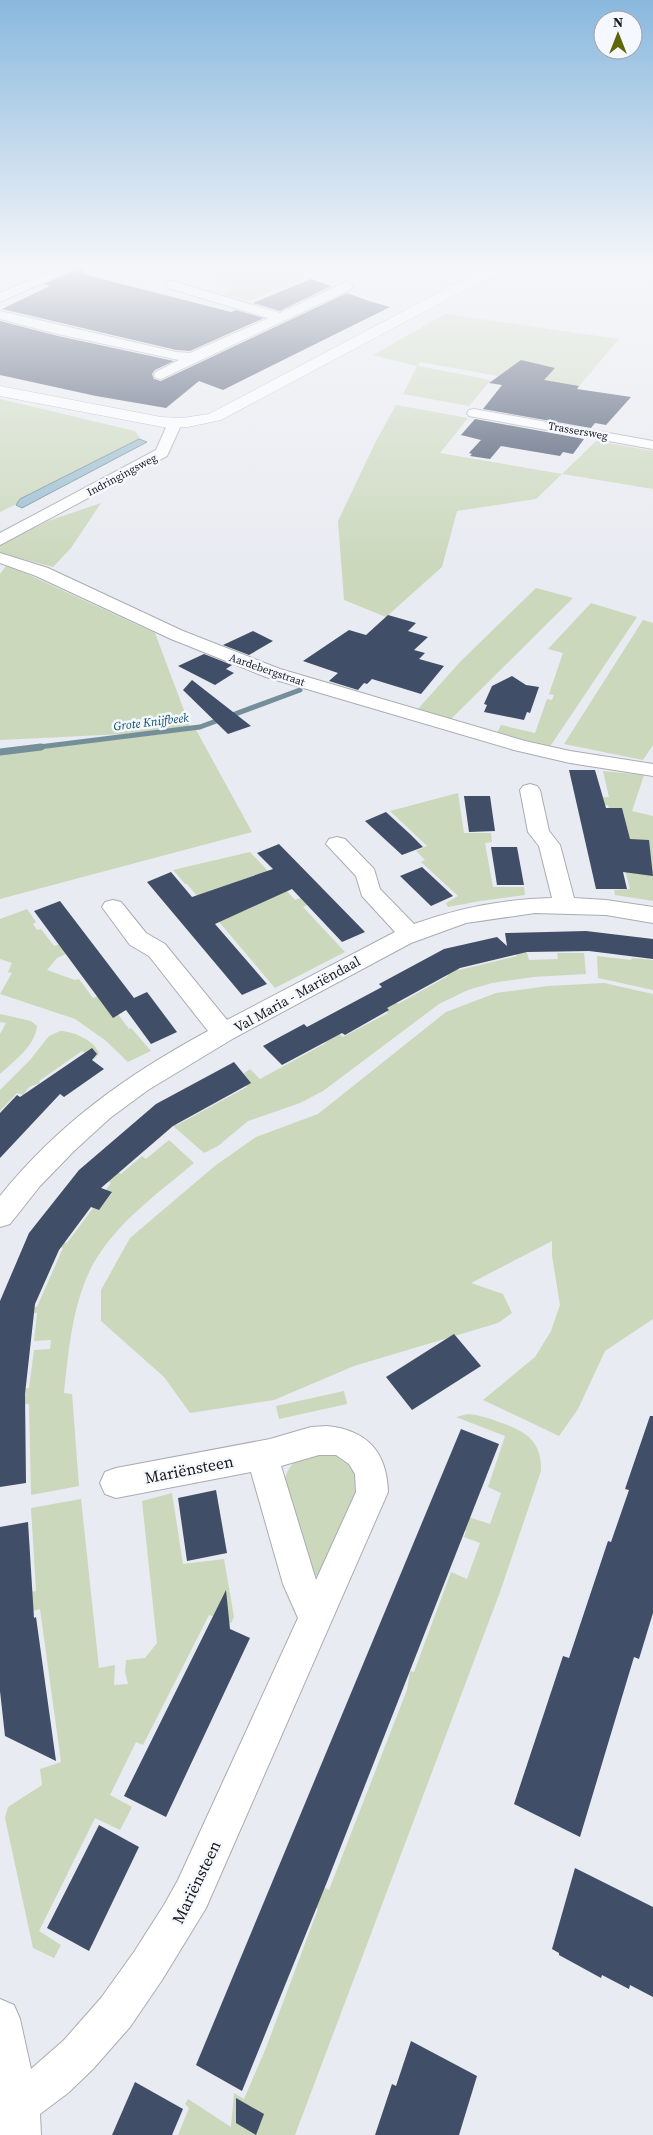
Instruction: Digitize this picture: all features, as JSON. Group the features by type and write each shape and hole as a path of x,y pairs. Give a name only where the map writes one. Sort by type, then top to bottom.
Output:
{"street":[{"path":"161,375 177,367"},
{"path":"0,391 175,424 215,417 310,367"},
{"name":"Trassersweg","path":"474,413 653,444"},
{"name":"Indringingsweg","path":"0,540 162,453 175,424"},
{"name":"Aardebergstraat","path":"0,558 42,572 177,635 273,674 546,752 653,770"},
{"path":"530,790 539,832 549,845 565,905"},
{"path":"337,844 366,874 370,891 410,934"},
{"name":"Val Maria - Mariëndaal","path":"0,1216 40,1168 115,1101 139,1083 224,1034 410,934 466,916 512,908 565,905 618,909 653,915"},
{"path":"113,908 138,939 157,950 224,1034"},
{"name":"Mariënsteen","path":"19,2119 57,2076 93,2041 122,2004 160,1949 192,1894 372,1492 370,1466 363,1456 351,1447 325,1440 312,1441 262,1455 116,1483"},
{"path":"262,1455 300,1584 316,1620"},
{"path":"0,2019 19,2119"}],"green space":[{"path":"417,367 491,380 469,406 403,394"},
{"path":"446,367 596,367 576,390"},
{"path":"0,399 135,431 142,441 137,446 0,512"},
{"path":"396,405 468,418 440,453 562,474 536,499 457,511 442,567 386,617 344,600 338,521 376,441"},
{"path":"596,441 653,451 653,489 562,474"},
{"path":"101,503 71,548 53,567 0,553 0,545 48,521"},
{"path":"6,566 155,633 191,729 195,728 252,832 0,899 0,754 186,731 0,740 0,574"},
{"path":"536,588 573,598 450,720 417,710 460,662"},
{"path":"591,603 637,617 549,748 541,746 541,744 497,733 501,725 535,733 547,699 552,700 554,695 549,694 563,653 548,649"},
{"path":"643,620 653,623 653,745 643,760 564,744"},
{"path":"603,771 644,775 632,811 653,816 653,901 615,895 614,890 630,889 608,805 593,805 590,798 609,797"},
{"path":"458,793 464,833 491,833 492,842 485,843 493,887 524,887 525,895 448,907 446,903 458,896 421,862 425,860 416,851 427,846 390,811"},
{"path":"250,852 295,900 310,894 316,901 303,907 345,952 275,988 173,870"},
{"path":"27,909 36,922 33,924 37,930 41,929 54,946 71,940 79,948 57,958 47,970 75,980 79,979 93,998 111,991 117,1013 129,1029 131,1028 151,1051 128,1062 105,1040 75,1019 0,994 12,973 8,972 12,963 0,959 0,919"},
{"path":"525,946 529,960 558,959 557,953 584,953 586,974 533,977 492,983 468,990 439,1004 323,1091 300,1103 248,1121 218,1146 204,1153 163,1117 167,1115 177,1125 247,1087 239,1077 250,1069 260,1079 326,1043 319,1035 333,1029 343,1037 388,1013 381,1005 393,999 398,1004 448,976 437,965 453,959 459,970 517,956 512,947"},
{"path":"597,956 631,960 632,958 653,960 653,990 598,978"},
{"path":"604,983 653,994 653,1319 605,1351 578,1409 559,1436 483,1400 535,1357 551,1331 560,1305 552,1256 552,1241 471,1283 503,1294 512,1313 498,1323 354,1366 274,1400 190,1413 164,1377 101,1321 101,1290 130,1238 216,1165 256,1137 318,1114 446,1012 496,993 548,986"},
{"path":"0,1014 31,1021 37,1026 28,1047 0,1074 0,1034 6,1023 0,1022"},
{"path":"60,1031 71,1033 89,1041 99,1054 94,1059 82,1051 39,1081 40,1083 29,1087 23,1095 17,1093 0,1111 0,1090 30,1060 49,1036"},
{"path":"169,1140 194,1163 132,1216 110,1240 91,1268 78,1303 70,1339 64,1393 72,1394 79,1486 31,1495 29,1404 9,1404 12,1390 29,1388 34,1350 50,1349 51,1340 34,1341 37,1313 20,1313 23,1305 37,1307 63,1248 49,1244 52,1238 67,1243 93,1208 99,1210 112,1193 106,1190 111,1183 100,1176 110,1168 121,1174 142,1156 146,1159"},
{"path":"344,1391 347,1404 279,1419 276,1406"},
{"path":"468,1414 509,1425 531,1439 539,1452 541,1471 500,1592 295,2135 178,2135 189,2108 185,2104 188,2099 231,2127 234,2093 244,2099 266,2048 318,1909 314,1906 322,1886 329,1890 407,1690 410,1671 414,1672 451,1572 467,1579 480,1543 464,1537 466,1531 458,1528 462,1515 490,1524 501,1493 488,1487 505,1436 456,1417"},
{"path":"312,1452 337,1454 347,1460 357,1471 359,1488 320,1575 311,1576 284,1482 288,1471 294,1463"},
{"path":"172,1493 183,1564 224,1559 234,1617 231,1623 209,1615 143,1745 136,1742 110,1795 132,1807 120,1830 95,1818 39,1931 61,1945 54,1958 33,1948 5,1818 8,1807 42,1785 40,1769 61,1762 40,1609 17,1615 17,1595 36,1591 31,1508 81,1499 99,1668 115,1665 114,1685 128,1684 125,1672 126,1660 145,1658 157,1643 142,1501"}],"water":[{"path":"139,439 147,442 22,508 16,505 20,499"}],"building":[{"path":"0,367 162,367 152,374 154,379 161,381 191,367 270,367 223,390 199,381 166,408 96,396 0,375"},
{"path":"512,367 549,367 555,368 544,380 579,386 577,389 631,397 606,425 595,423 591,428 483,409 502,385 489,383"},
{"path":"475,419 584,439 573,454 563,452 560,456 501,446 490,459 470,456 472,454 469,453 481,440 461,435"},
{"path":"388,615 416,623 408,631 428,637 414,650 425,653 419,659 444,666 421,694 372,679 367,684 364,683 358,690 329,681 338,673 303,661 349,630 366,635"},
{"path":"253,631 273,641 249,655 223,645"},
{"path":"204,654 232,665 226,669 234,673 215,685 178,666"},
{"path":"512,676 526,685 539,687 530,713 527,712 524,720 484,712 487,705 484,704 492,686"},
{"path":"192,680 251,726 228,734 183,690"},
{"path":"569,770 595,770 606,808 622,808 630,839 649,840 653,876 623,872 627,889 596,889"},
{"path":"464,796 490,796 495,831 469,832"},
{"path":"386,812 423,847 402,855 365,821"},
{"path":"279,844 365,932 342,942 292,889 215,924 267,984 242,995 147,882 171,872 192,897 273,869 257,853"},
{"path":"491,847 517,847 524,885 497,885"},
{"path":"422,867 453,896 431,906 400,876"},
{"path":"60,901 134,998 147,992 177,1032 151,1044 126,1010 113,1018 34,911"},
{"path":"586,931 653,939 653,959 589,951 527,952 460,968 387,1008 389,1010 345,1035 342,1033 282,1065 263,1046 304,1024 307,1027 382,987 379,984 444,949 497,937 507,946 505,933"},
{"path":"92,1048 97,1054 92,1060 104,1069 64,1097 60,1094 0,1158 0,1113 17,1095 20,1097"},
{"path":"234,1062 251,1083 173,1126 101,1188 112,1192 99,1210 91,1207 59,1250 35,1304 25,1394 26,1483 0,1487 0,1301 29,1233 79,1170 156,1104"},
{"path":"454,1334 481,1366 412,1410 386,1377"},
{"path":"650,1416 653,1416 653,1613 639,1659 634,1657 580,1837 514,1804 563,1656 569,1658 608,1541 611,1542 629,1490 625,1489"},
{"path":"461,1429 499,1444 327,1882 242,2091 196,2065"},
{"path":"216,1490 227,1553 187,1561 178,1498"},
{"path":"28,1522 34,1618 36,1617 56,1761 5,1736 0,1691 0,1527"},
{"path":"226,1590 230,1629 250,1638 166,1817 124,1796"},
{"path":"99,1825 139,1847 89,1951 47,1928"},
{"path":"575,1868 653,1907 653,1997 630,1985 629,1989 602,1975 601,1978 559,1955 559,1953 552,1949"},
{"path":"411,2041 477,2076 459,2135 375,2135 392,2084 396,2086"},
{"path":"135,2082 183,2109 172,2135 112,2135"},
{"path":"236,2098 264,2114 256,2135 236,2123"}],"waterway":[{"name":"Grote Knijfbeek","path":"31,748 200,727 300,690"},
{"name":"Grote Knijfbeek","path":"0,752 41,747"}]}
